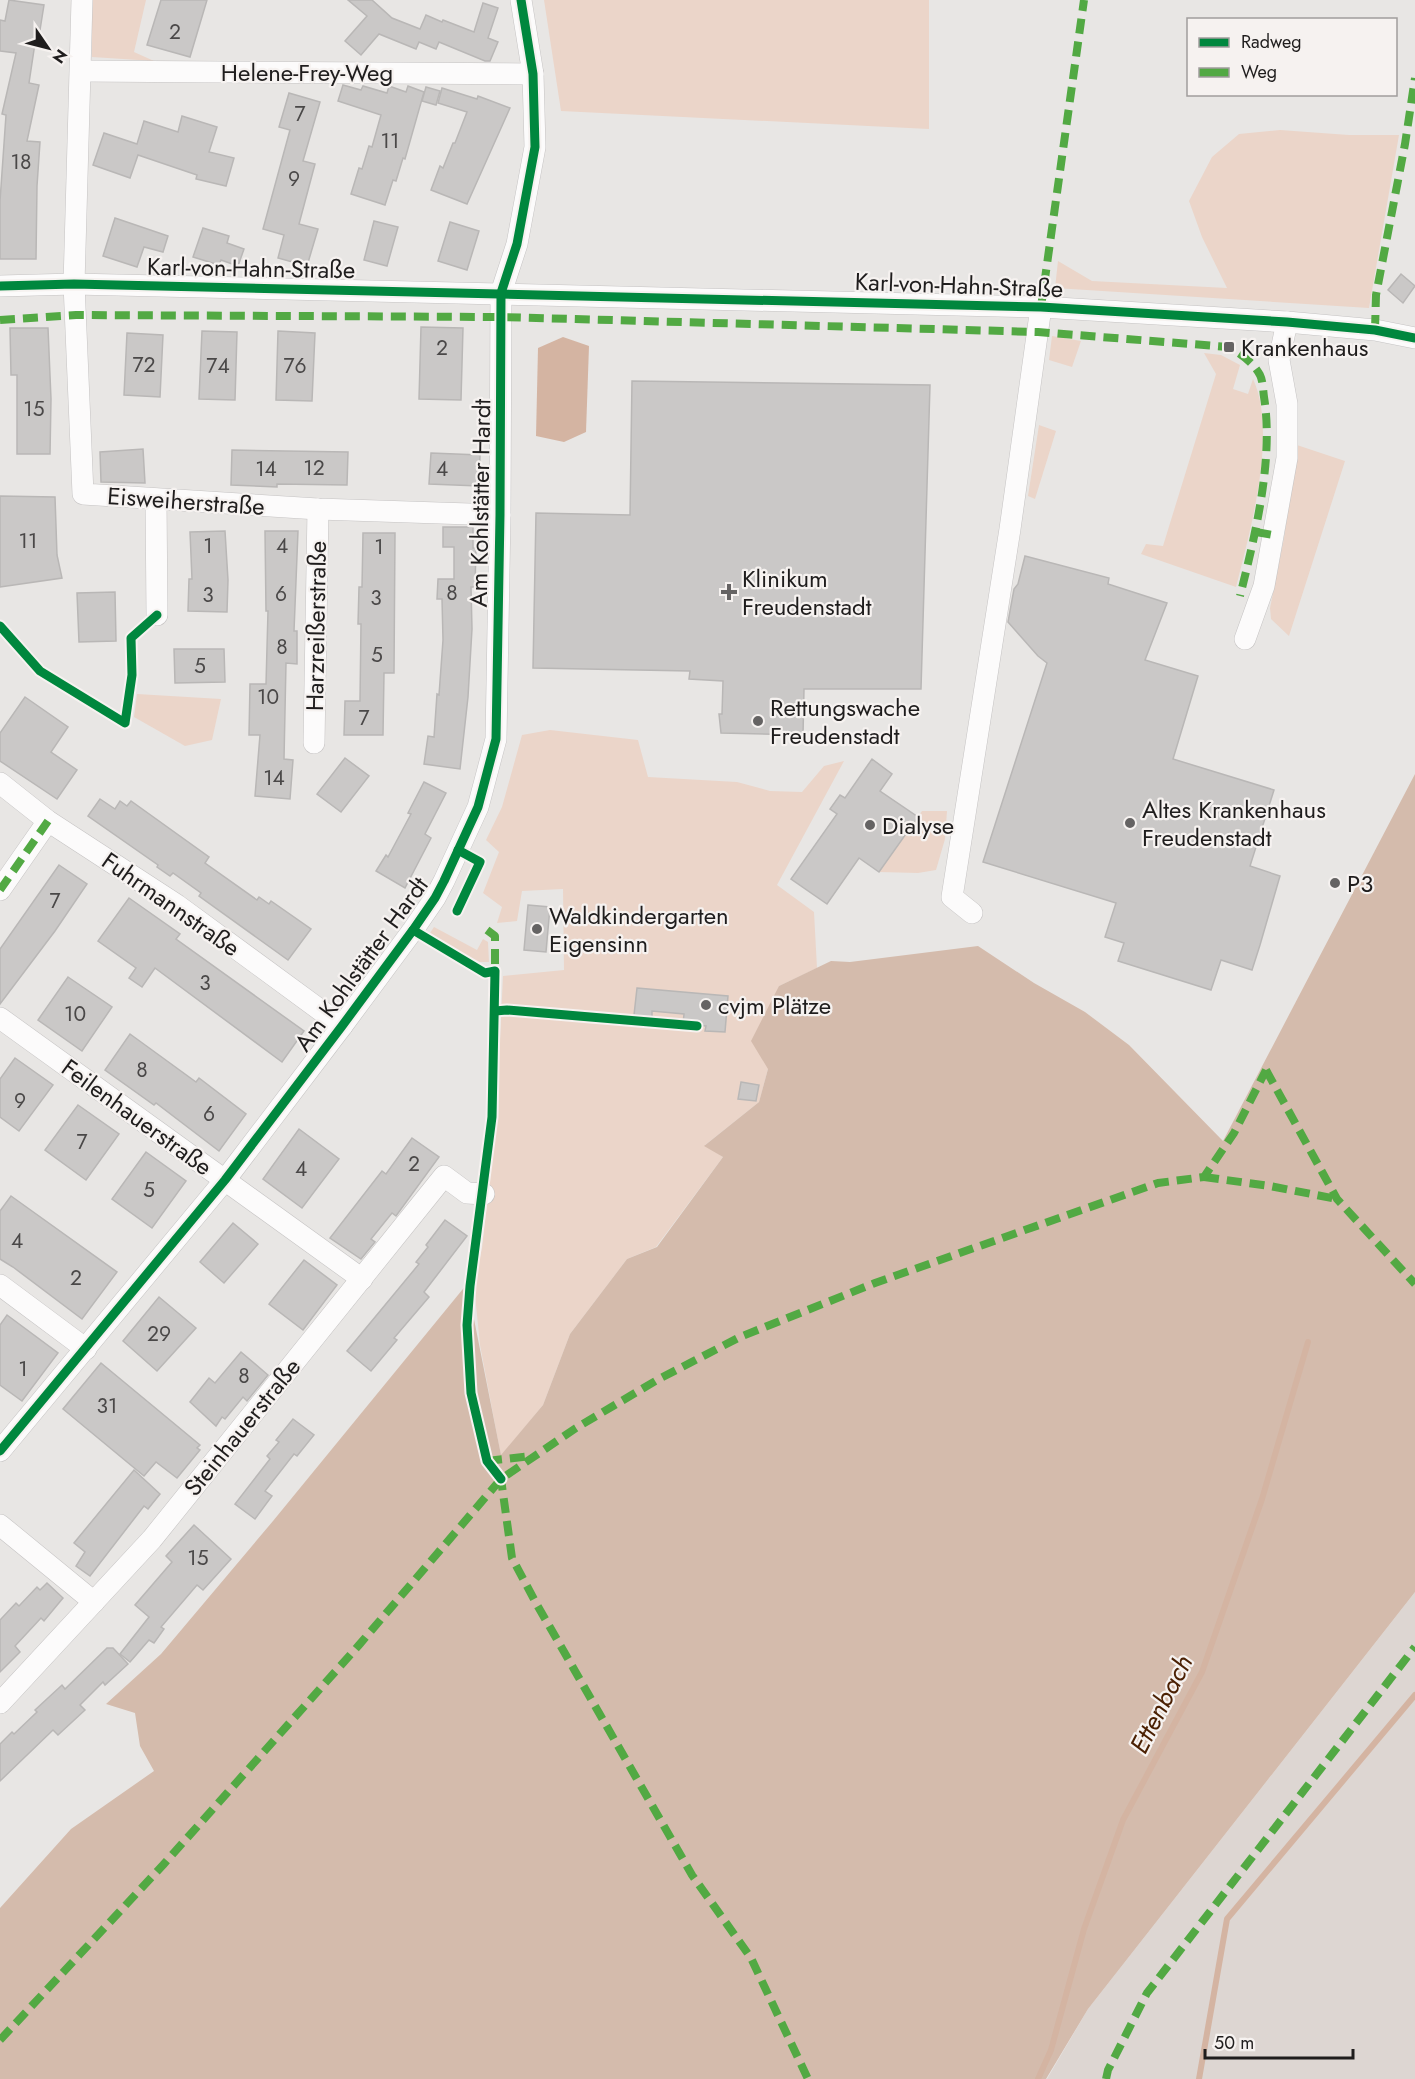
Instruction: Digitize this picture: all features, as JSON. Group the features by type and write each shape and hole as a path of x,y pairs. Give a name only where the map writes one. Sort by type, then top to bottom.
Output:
{"street":[{"path":"74,284 82,0"},
{"path":"501,293 516,244 535,147 533,74 521,0"},
{"name":"Helene-Frey-Weg","path":"81,70 533,74"},
{"name":"Karl-von-Hahn-Straße","path":"0,286 74,284 1041,307 1287,322 1375,330 1415,338"},
{"name":"Eisweiherstraße","path":"74,284 83,494 318,509 500,515"},
{"name":"Am Kohlstätter Hardt","path":"0,1451 225,1180 342,1026 435,897 478,807 496,739 501,293"},
{"name":"Karl-von-Hahn-Straße","path":"972,913 952,897 1011,529 1041,307"},
{"path":"1245,639 1264,586 1287,458 1287,404 1279,360 1287,322"},
{"path":"156,499 158,615"},
{"name":"Harzreißerstraße","path":"314,743 318,509"},
{"name":"Fuhrmannstraße","path":"0,783 48,821 177,905 342,1026"},
{"path":"0,890 48,821"},
{"name":"Feilenhauerstraße","path":"0,1017 362,1279"},
{"name":"Steinhauerstraße","path":"0,1703 152,1539 444,1176 467,1193 484,1194"},
{"path":"0,1285 86,1349"},
{"path":"0,1525 94,1602"}],"shaded area":[{"path":"91,0 146,0 134,52 154,61 92,57"},
{"path":"544,0 929,0 929,129 561,111"},
{"path":"1280,130 1349,135 1399,135 1369,308 1055,288 1058,261 1092,281 1227,288 1202,237 1189,201 1212,157 1239,134"},
{"path":"1052,336 1081,341 1072,367 1049,360"},
{"path":"563,337 589,346 586,432 564,442 536,436 538,348"},
{"path":"1204,353 1221,355 1240,365 1233,389 1248,394 1253,379 1260,401 1263,426 1259,482 1236,587 1141,554 1146,544 1163,546 1216,374"},
{"path":"1039,425 1056,431 1035,499 1028,496"},
{"path":"1297,445 1345,461 1289,636 1271,619 1270,608 1284,538"},
{"path":"137,694 221,699 212,740 185,746 134,717"},
{"path":"550,730 638,740 648,777 737,782 770,791 802,792 824,766 844,761 777,885 814,912 817,968 779,986 768,1069 759,1102 705,1145 723,1157 656,1247 627,1259 570,1334 543,1405 501,1456 480,1345 474,1285 482,1248 496,1124 503,976 564,970 563,889 522,891 517,921 497,923 502,907 483,893 499,852 486,840 502,807 522,735"},
{"path":"1415,774 1415,1592 1088,2009 1046,2079 0,2079 0,1908 71,1829 154,1771 140,1746 135,1713 106,1704 161,1654 467,1284 501,1455 543,1405 570,1334 627,1259 657,1247 723,1157 704,1146 759,1102 768,1069 751,1041 779,986 831,961 850,962 978,946 1034,983 1085,1012 1129,1045 1223,1141"},
{"path":"922,811 947,811 945,839 936,870 918,873 879,872"},
{"path":"434,927 477,950 483,939 488,942 489,962 480,962 428,936"},
{"path":"1415,1592 1415,2079 1047,2079 1088,2009"}],"building":[{"path":"9,0 44,5 40,30 37,30 29,83 39,85 27,141 40,142 36,259 0,259 0,201 6,115 2,114 16,53 0,51 0,20 5,21"},
{"path":"161,0 207,0 190,57 147,45"},
{"path":"348,0 372,0 392,18 420,29 426,15 474,32 483,3 498,8 488,38 498,42 490,61 485,61 439,42 436,49 419,42 416,49 379,34 361,55 345,41 367,16"},
{"path":"343,85 361,90 363,86 387,93 389,86 406,92 408,86 424,92 405,159 403,158 396,181 393,180 385,205 351,194 359,168 362,169 369,146 372,147 381,115 338,101"},
{"path":"426,87 440,91 436,105 422,101"},
{"path":"442,88 477,99 478,96 510,108 467,204 431,190 440,166 443,168 453,143 455,143 467,112 438,103"},
{"path":"289,93 320,102 303,161 315,164 299,224 318,229 307,266 278,258 284,235 263,229 290,130 279,127"},
{"path":"182,116 217,127 209,152 234,158 226,186 196,179 197,175 138,155 130,178 93,165 104,133 137,144 144,121 178,132"},
{"path":"115,218 168,236 163,252 144,247 137,267 103,256"},
{"path":"374,221 398,227 387,266 364,260"},
{"path":"450,222 479,231 467,270 438,261"},
{"path":"203,228 229,236 227,243 244,249 238,266 221,260 219,265 193,257"},
{"path":"1401,274 1415,286 1403,303 1388,290"},
{"path":"421,327 463,328 461,400 419,399"},
{"path":"10,328 48,328 51,399 50,454 17,454 17,375 11,375"},
{"path":"202,331 237,332 235,400 199,399"},
{"path":"278,331 315,333 312,401 276,400"},
{"path":"127,333 163,335 160,397 124,395"},
{"name":"Klinikum Freudenstadt","path":"632,381 930,385 921,689 804,689 803,735 721,733 719,714 722,714 723,681 689,679 690,671 533,668 536,513 630,515"},
{"path":"143,449 145,483 101,482 100,452"},
{"path":"232,450 348,452 347,485 277,484 277,487 231,485"},
{"path":"431,453 480,455 479,486 429,484"},
{"path":"0,496 55,497 57,555 62,578 0,587"},
{"path":"443,527 473,527 473,548 476,548 475,587 471,587 472,629 468,697 460,769 424,764 428,736 434,737 437,694 439,695 443,640 442,599 437,599 438,579 454,579 454,547 443,547"},
{"path":"225,531 227,612 188,611 189,579 192,579 190,532"},
{"path":"265,531 298,531 294,631 297,631 297,664 286,663 284,759 293,760 290,799 255,796 260,735 249,735 250,684 266,684 268,611 266,611"},
{"path":"363,533 395,533 394,673 384,673 383,735 344,735 345,701 360,701 361,624 358,624 359,587 362,587"},
{"name":"Altes Krankenhaus Freudenstadt","path":"1025,556 1109,578 1108,584 1167,603 1145,660 1198,676 1173,759 1274,790 1250,866 1280,876 1260,945 1252,970 1221,960 1211,990 1118,961 1124,943 1105,937 1116,903 983,862 1047,663 1008,622 1014,589 1018,584"},
{"path":"115,592 116,641 79,642 77,593"},
{"path":"174,649 224,649 225,682 175,683"},
{"path":"25,697 68,727 51,752 77,770 57,799 0,761 0,733"},
{"path":"345,758 369,776 341,812 317,794"},
{"name":"Dialyse","path":"872,759 892,774 880,791 918,817 879,872 859,858 827,904 791,879 837,814 830,809 840,795 845,798"},
{"path":"424,782 446,793 425,834 431,838 405,888 376,871 386,855 388,857 411,814 408,813"},
{"path":"100,799 115,809 120,801 127,806 131,801 209,857 205,863 257,900 259,897 269,904 271,901 311,929 288,960 199,896 201,893 173,873 170,876 88,816"},
{"path":"59,865 87,884 0,1004 0,949"},
{"path":"129,898 180,934 176,939 304,1031 282,1062 155,968 142,987 129,978 136,968 98,941"},
{"name":"Waldkindergarten Eigensinn","path":"528,905 550,907 546,952 524,950"},
{"path":"68,977 112,1007 82,1051 38,1020"},
{"path":"637,988 728,996 725,1032 705,1031 706,1026 683,1024 684,1014 652,1011 652,1017 634,1015"},
{"path":"130,1034 196,1082 199,1078 246,1114 219,1151 156,1103 154,1105 105,1070"},
{"path":"15,1058 53,1085 19,1131 0,1117 0,1079"},
{"path":"741,1082 759,1085 756,1101 738,1099"},
{"path":"78,1105 119,1134 86,1180 45,1150"},
{"path":"299,1129 339,1159 302,1208 263,1179"},
{"path":"412,1138 439,1157 396,1216 392,1213 371,1239 375,1242 361,1259 330,1238 382,1171 386,1174"},
{"path":"146,1152 186,1181 152,1228 112,1199"},
{"path":"11,1196 117,1272 82,1319 0,1259 0,1211"},
{"path":"445,1220 467,1236 424,1292 429,1297 394,1338 397,1340 371,1371 347,1351 419,1264 416,1262 428,1247 426,1245"},
{"path":"233,1223 258,1244 224,1283 200,1262"},
{"path":"304,1260 337,1285 303,1330 269,1304"},
{"path":"159,1297 196,1328 157,1371 123,1341"},
{"path":"7,1315 58,1353 22,1401 0,1385 0,1325"},
{"path":"241,1352 268,1375 247,1401 243,1397 225,1419 222,1417 216,1426 190,1402 209,1378 215,1383"},
{"path":"101,1363 200,1445 197,1448 200,1450 177,1478 156,1462 144,1476 63,1409"},
{"path":"293,1419 314,1435 297,1456 294,1454 265,1491 272,1496 255,1519 235,1504 270,1459 267,1456 279,1442 276,1440"},
{"path":"134,1470 160,1494 148,1509 144,1506 90,1576 76,1566 85,1552 74,1543"},
{"path":"194,1525 231,1559 203,1590 197,1585 161,1627 164,1629 154,1643 149,1640 130,1662 120,1654 149,1617 135,1605 172,1562 166,1556"},
{"path":"47,1583 63,1598 44,1621 41,1618 15,1646 20,1652 0,1672 0,1620 16,1603 19,1606 37,1587 40,1590"},
{"path":"107,1648 113,1648 128,1664 105,1685 103,1682 80,1705 85,1710 58,1735 53,1730 0,1781 0,1744 12,1732 14,1734 62,1685 65,1689"}],"waterway":[{"name":"Ettenbach","path":"1038,2079 1051,2050 1084,1929 1123,1820 1202,1672 1262,1499 1308,1342"},
{"path":"1199,2079 1227,1919 1415,1695"}],"marked path":[{"path":"1041,307 1084,0"},
{"path":"1375,330 1376,295 1405,144 1415,78"},
{"path":"0,320 76,315 501,317 1038,332 1229,347 1250,362 1260,375 1266,421 1265,471 1240,596"},
{"path":"1256,532 1273,535"},
{"path":"0,890 48,821"},
{"path":"487,930 495,936 495,971"},
{"path":"1266,1070 1337,1199 1415,1284"},
{"path":"0,2040 163,1865 359,1645 501,1479 576,1428 657,1380 740,1337 875,1283 1158,1183 1204,1177 1234,1133 1266,1070"},
{"path":"1204,1177 1270,1186 1337,1199"},
{"path":"487,1461 532,1456"},
{"path":"499,1476 512,1558 692,1875 751,1958 808,2079"},
{"path":"1106,2079 1108,2070 1147,1993 1415,1647"}],"cycle path":[{"path":"0,1451 225,1180 342,1026 435,898 478,807 496,739 501,293 517,244 535,147 533,74 521,0"},
{"path":"0,286 74,284 1041,307 1287,322 1375,330 1415,338"},
{"path":"0,626 40,671 125,723 132,675 131,638 157,615"},
{"path":"457,911 480,862 458,850"},
{"path":"413,930 485,973 495,971 492,1117 467,1325 471,1393 487,1461 501,1479"},
{"path":"495,1011 507,1010 697,1026"}],"place":[{"name":"Krankenhaus","path":"1229,347"},
{"name":"Klinikum Freudenstadt","path":"729,592"},
{"name":"Rettungswache Freudenstadt","path":"758,721"},
{"name":"Altes Krankenhaus Freudenstadt","path":"1130,823"},
{"name":"Dialyse","path":"870,825"},
{"name":"P3","path":"1335,883"},
{"name":"Waldkindergarten Eigensinn","path":"537,929"},
{"name":"cvjm Plätze","path":"706,1005"}]}
